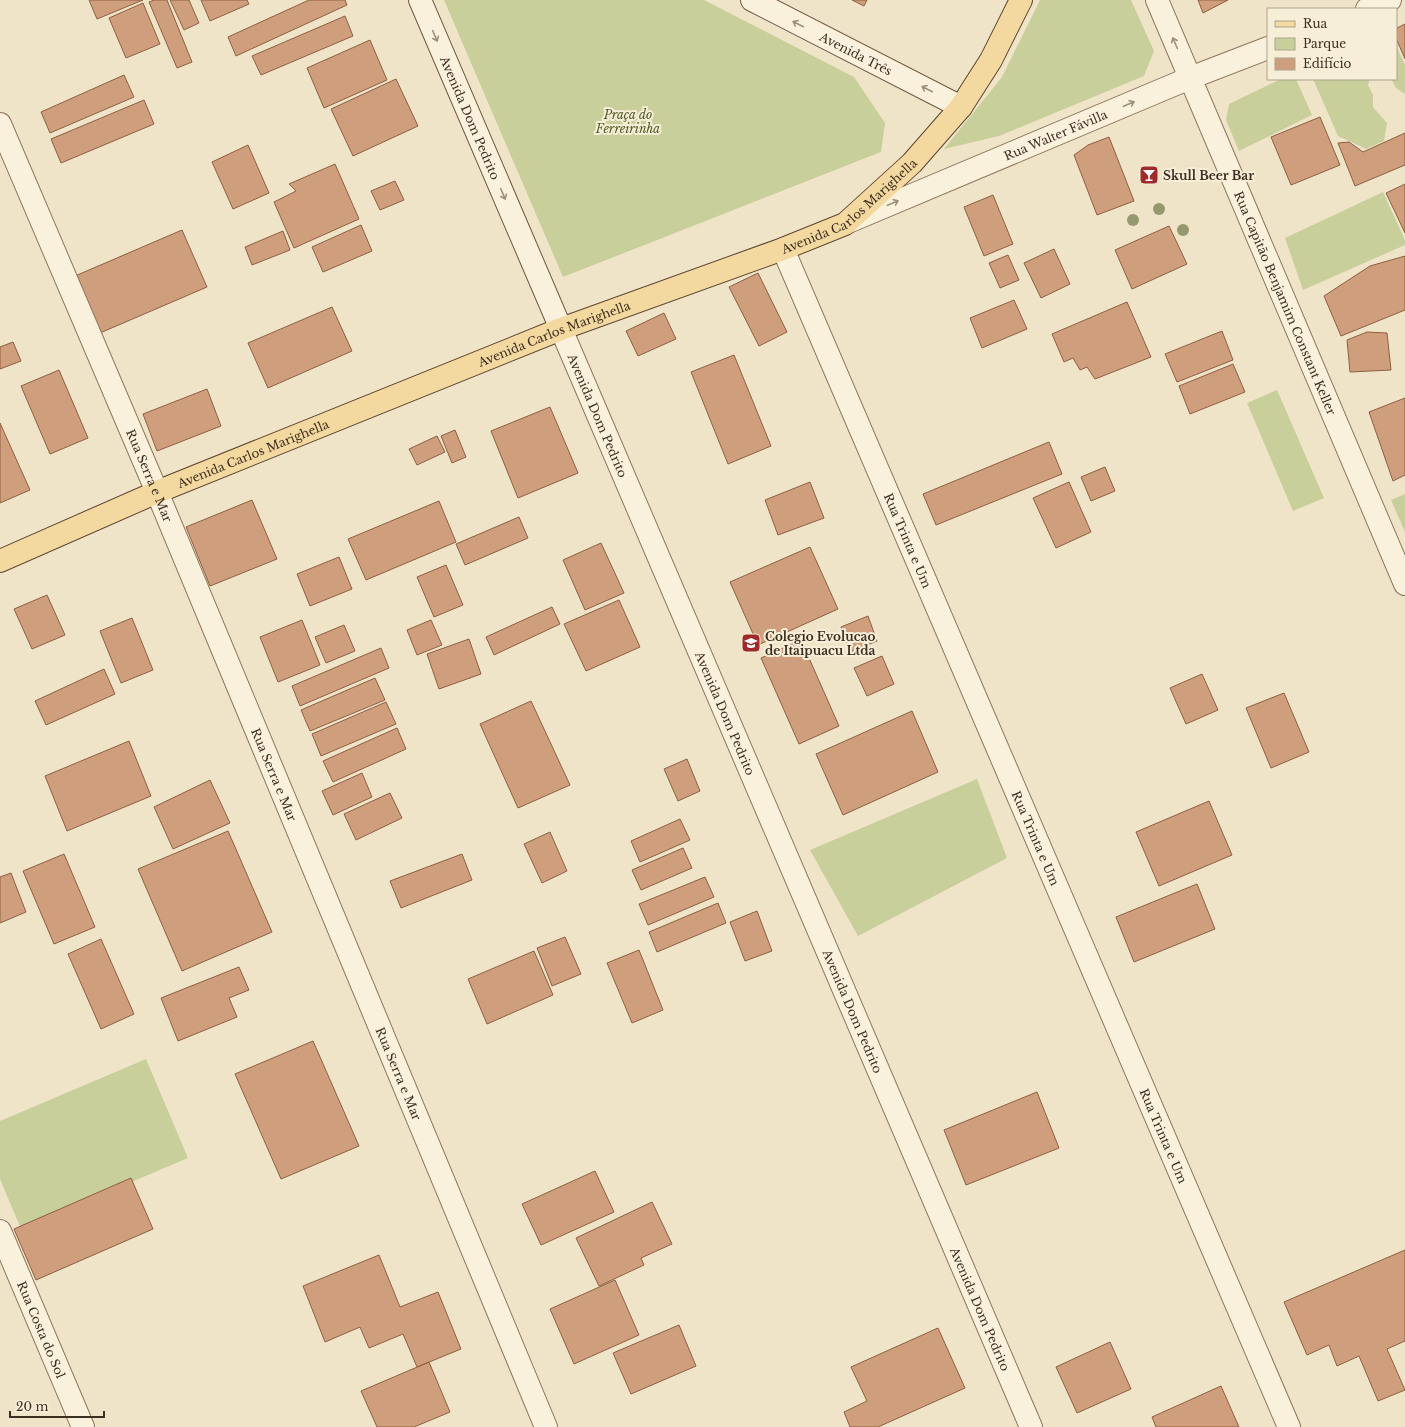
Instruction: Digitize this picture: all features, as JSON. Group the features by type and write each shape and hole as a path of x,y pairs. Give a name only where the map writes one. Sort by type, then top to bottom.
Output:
{"main road":[{"name":"Avenida Carlos Marighella","path":"0,561 157,492 561,330 783,249 845,224 912,163 961,107 991,60 1021,0"}],"street":[{"name":"Avenida Dom Pedrito","path":"420,0 1031,1427"},
{"name":"Avenida Três","path":"752,0 961,107"},
{"name":"Rua Capitão Benjamim Constant Keller","path":"1157,0 1405,584"},
{"path":"1370,8 1390,0"},
{"name":"Rua Walter Fávilla","path":"845,224 1190,78 1267,48"},
{"name":"Rua Serra e Mar","path":"0,124 157,492 546,1427"},
{"name":"Rua Trinta e Um","path":"783,249 1289,1427"},
{"name":"Rua Costa do Sol","path":"0,1231 84,1427"}],"green space":[{"name":"Praça do Ferreirinha","path":"444,0 704,0 854,77 885,123 881,152 563,277"},
{"path":"1040,0 1131,0 1154,51 1144,76 999,136 944,149 1002,77"},
{"path":"1397,47 1405,65 1405,94 1396,88 1392,80 1397,80"},
{"path":"1279,80 1296,80 1312,115 1239,151 1226,120 1229,104"},
{"path":"1313,80 1370,80 1368,85 1373,95 1373,107 1387,123 1384,141 1366,149 1338,136"},
{"path":"1383,192 1405,240 1405,245 1303,290 1285,238"},
{"path":"1277,390 1324,498 1293,511 1247,403"},
{"path":"1405,494 1405,532 1391,500"},
{"path":"977,779 1007,858 858,936 810,850"},
{"path":"146,1059 188,1158 21,1229 0,1179 0,1121"}],"building":[{"path":"89,0 143,0 97,19"},
{"path":"154,0 167,0 192,62 177,68 149,2"},
{"path":"170,0 189,0 199,23 184,30"},
{"path":"201,0 247,0 249,4 210,21"},
{"path":"309,0 345,0 347,5 236,56 228,37"},
{"path":"852,0 867,0 864,6"},
{"path":"1198,0 1228,0 1203,13"},
{"path":"143,3 160,44 126,58 109,18"},
{"path":"345,16 353,36 261,75 252,56"},
{"path":"1405,24 1405,59 1397,40 1397,28"},
{"path":"370,40 387,80 324,108 307,68"},
{"path":"124,75 134,97 50,133 41,112"},
{"path":"396,79 418,126 353,156 331,109"},
{"path":"144,100 154,124 61,163 51,139"},
{"path":"1320,117 1340,165 1291,185 1271,137"},
{"path":"1405,133 1405,165 1355,186 1338,143 1349,142 1363,152"},
{"path":"1109,137 1134,201 1097,215 1074,155 1088,145"},
{"path":"248,145 269,193 233,209 212,162"},
{"path":"335,164 359,219 294,248 274,202 296,191 289,184"},
{"path":"395,181 404,200 380,210 371,191"},
{"path":"1405,184 1405,233 1386,193"},
{"path":"993,195 1013,244 984,256 964,207"},
{"path":"361,225 372,251 323,272 312,247"},
{"path":"1169,226 1187,264 1132,289 1115,250"},
{"path":"182,230 207,287 100,333 75,276"},
{"path":"283,231 290,250 252,265 245,247"},
{"path":"1054,249 1070,284 1041,298 1024,263"},
{"path":"1008,255 1019,280 1000,288 989,263"},
{"path":"1405,256 1405,310 1341,336 1324,296 1370,266"},
{"path":"758,273 787,332 759,346 729,287"},
{"path":"1014,300 1027,329 982,348 970,318"},
{"path":"1127,302 1151,357 1095,379 1087,367 1080,370 1073,358 1064,362 1052,334"},
{"path":"332,307 352,351 268,388 248,343"},
{"path":"664,313 676,339 638,356 626,331"},
{"path":"1222,331 1233,360 1177,382 1165,354"},
{"path":"1367,332 1387,333 1391,370 1350,372 1347,340"},
{"path":"13,342 21,361 0,369 0,347"},
{"path":"734,355 771,446 728,464 691,372"},
{"path":"1233,364 1245,392 1190,414 1179,386"},
{"path":"59,370 88,438 50,454 21,386"},
{"path":"207,389 221,426 157,451 143,414"},
{"path":"1405,398 1405,475 1393,481 1369,412"},
{"path":"550,407 578,473 518,498 491,431"},
{"path":"0,423 30,490 0,503"},
{"path":"455,430 466,457 452,463 441,436"},
{"path":"437,436 445,452 417,465 409,449"},
{"path":"1049,442 1062,474 936,525 923,494"},
{"path":"1105,467 1115,491 1091,501 1081,477"},
{"path":"810,482 824,518 778,535 765,500"},
{"path":"1069,482 1091,532 1056,548 1033,498"},
{"path":"252,500 277,559 210,586 186,527"},
{"path":"439,501 456,542 366,580 348,539"},
{"path":"519,517 528,538 465,565 456,544"},
{"path":"601,543 624,593 585,610 563,560"},
{"path":"810,547 838,609 758,645 730,582"},
{"path":"339,557 352,589 310,606 297,574"},
{"path":"446,565 463,605 434,617 417,577"},
{"path":"47,595 65,635 32,649 14,609"},
{"path":"619,600 640,647 586,671 564,624"},
{"path":"552,607 560,624 494,655 486,637"},
{"path":"868,616 877,641 850,652 841,627"},
{"path":"132,618 153,670 121,683 100,631"},
{"path":"302,620 320,665 278,682 260,637"},
{"path":"431,620 442,645 417,655 407,630"},
{"path":"344,625 355,651 326,663 315,637"},
{"path":"469,639 481,674 439,689 427,654"},
{"path":"801,640 839,726 799,744 761,658"},
{"path":"381,648 389,668 300,706 292,686"},
{"path":"882,656 894,684 867,696 854,668"},
{"path":"104,669 115,694 46,725 35,701"},
{"path":"1202,674 1218,710 1186,724 1170,688"},
{"path":"375,678 385,700 310,731 301,710"},
{"path":"1284,693 1309,752 1271,768 1246,708"},
{"path":"531,701 570,785 518,808 480,724"},
{"path":"386,702 396,724 321,756 312,734"},
{"path":"912,711 938,772 843,815 816,754"},
{"path":"397,728 406,749 333,782 323,761"},
{"path":"129,741 151,796 67,831 45,776"},
{"path":"687,759 700,791 678,801 664,769"},
{"path":"362,773 372,797 333,815 322,791"},
{"path":"210,780 230,823 173,849 154,807"},
{"path":"390,793 402,818 356,840 344,814"},
{"path":"1209,801 1232,855 1159,886 1136,832"},
{"path":"680,819 690,840 640,862 631,841"},
{"path":"228,831 272,932 182,971 138,869"},
{"path":"550,832 567,871 542,883 524,844"},
{"path":"683,848 692,868 641,890 632,870"},
{"path":"64,854 95,927 54,944 23,871"},
{"path":"462,854 472,880 401,908 390,881"},
{"path":"11,873 26,912 0,923 0,877"},
{"path":"705,877 714,897 648,925 639,904"},
{"path":"1197,884 1215,929 1134,962 1116,917"},
{"path":"718,903 726,923 657,952 649,932"},
{"path":"757,911 772,951 745,961 730,922"},
{"path":"565,937 581,974 552,986 537,948"},
{"path":"101,939 134,1014 101,1029 68,954"},
{"path":"639,950 663,1010 632,1023 607,963"},
{"path":"534,951 553,995 487,1024 468,979"},
{"path":"239,967 249,990 229,998 237,1017 178,1041 161,998"},
{"path":"313,1041 359,1146 281,1179 235,1074"},
{"path":"1037,1092 1059,1148 966,1185 944,1130"},
{"path":"595,1171 614,1212 541,1245 522,1204"},
{"path":"131,1178 153,1229 36,1280 14,1229"},
{"path":"652,1202 672,1244 641,1258 644,1265 599,1286 576,1238"},
{"path":"1405,1250 1405,1341 1387,1349 1405,1390 1378,1401 1359,1356 1337,1366 1329,1345 1307,1355 1284,1302"},
{"path":"379,1255 400,1307 438,1292 461,1349 417,1367 403,1334 369,1348 360,1327 325,1342 303,1286"},
{"path":"615,1280 639,1335 574,1364 550,1309"},
{"path":"679,1325 696,1366 631,1394 613,1353"},
{"path":"938,1328 965,1388 878,1427 850,1427 844,1412 867,1401 851,1367"},
{"path":"1110,1342 1131,1389 1077,1413 1056,1367"},
{"path":"429,1362 450,1412 414,1427 377,1427 361,1391"},
{"path":"1221,1386 1239,1427 1156,1427 1152,1417"}],"place":[{"name":"Skull Beer Bar","path":"1149,175"},
{"name":"Colegio Evolucao de Itaipuacu Ltda","path":"751,643"}]}
